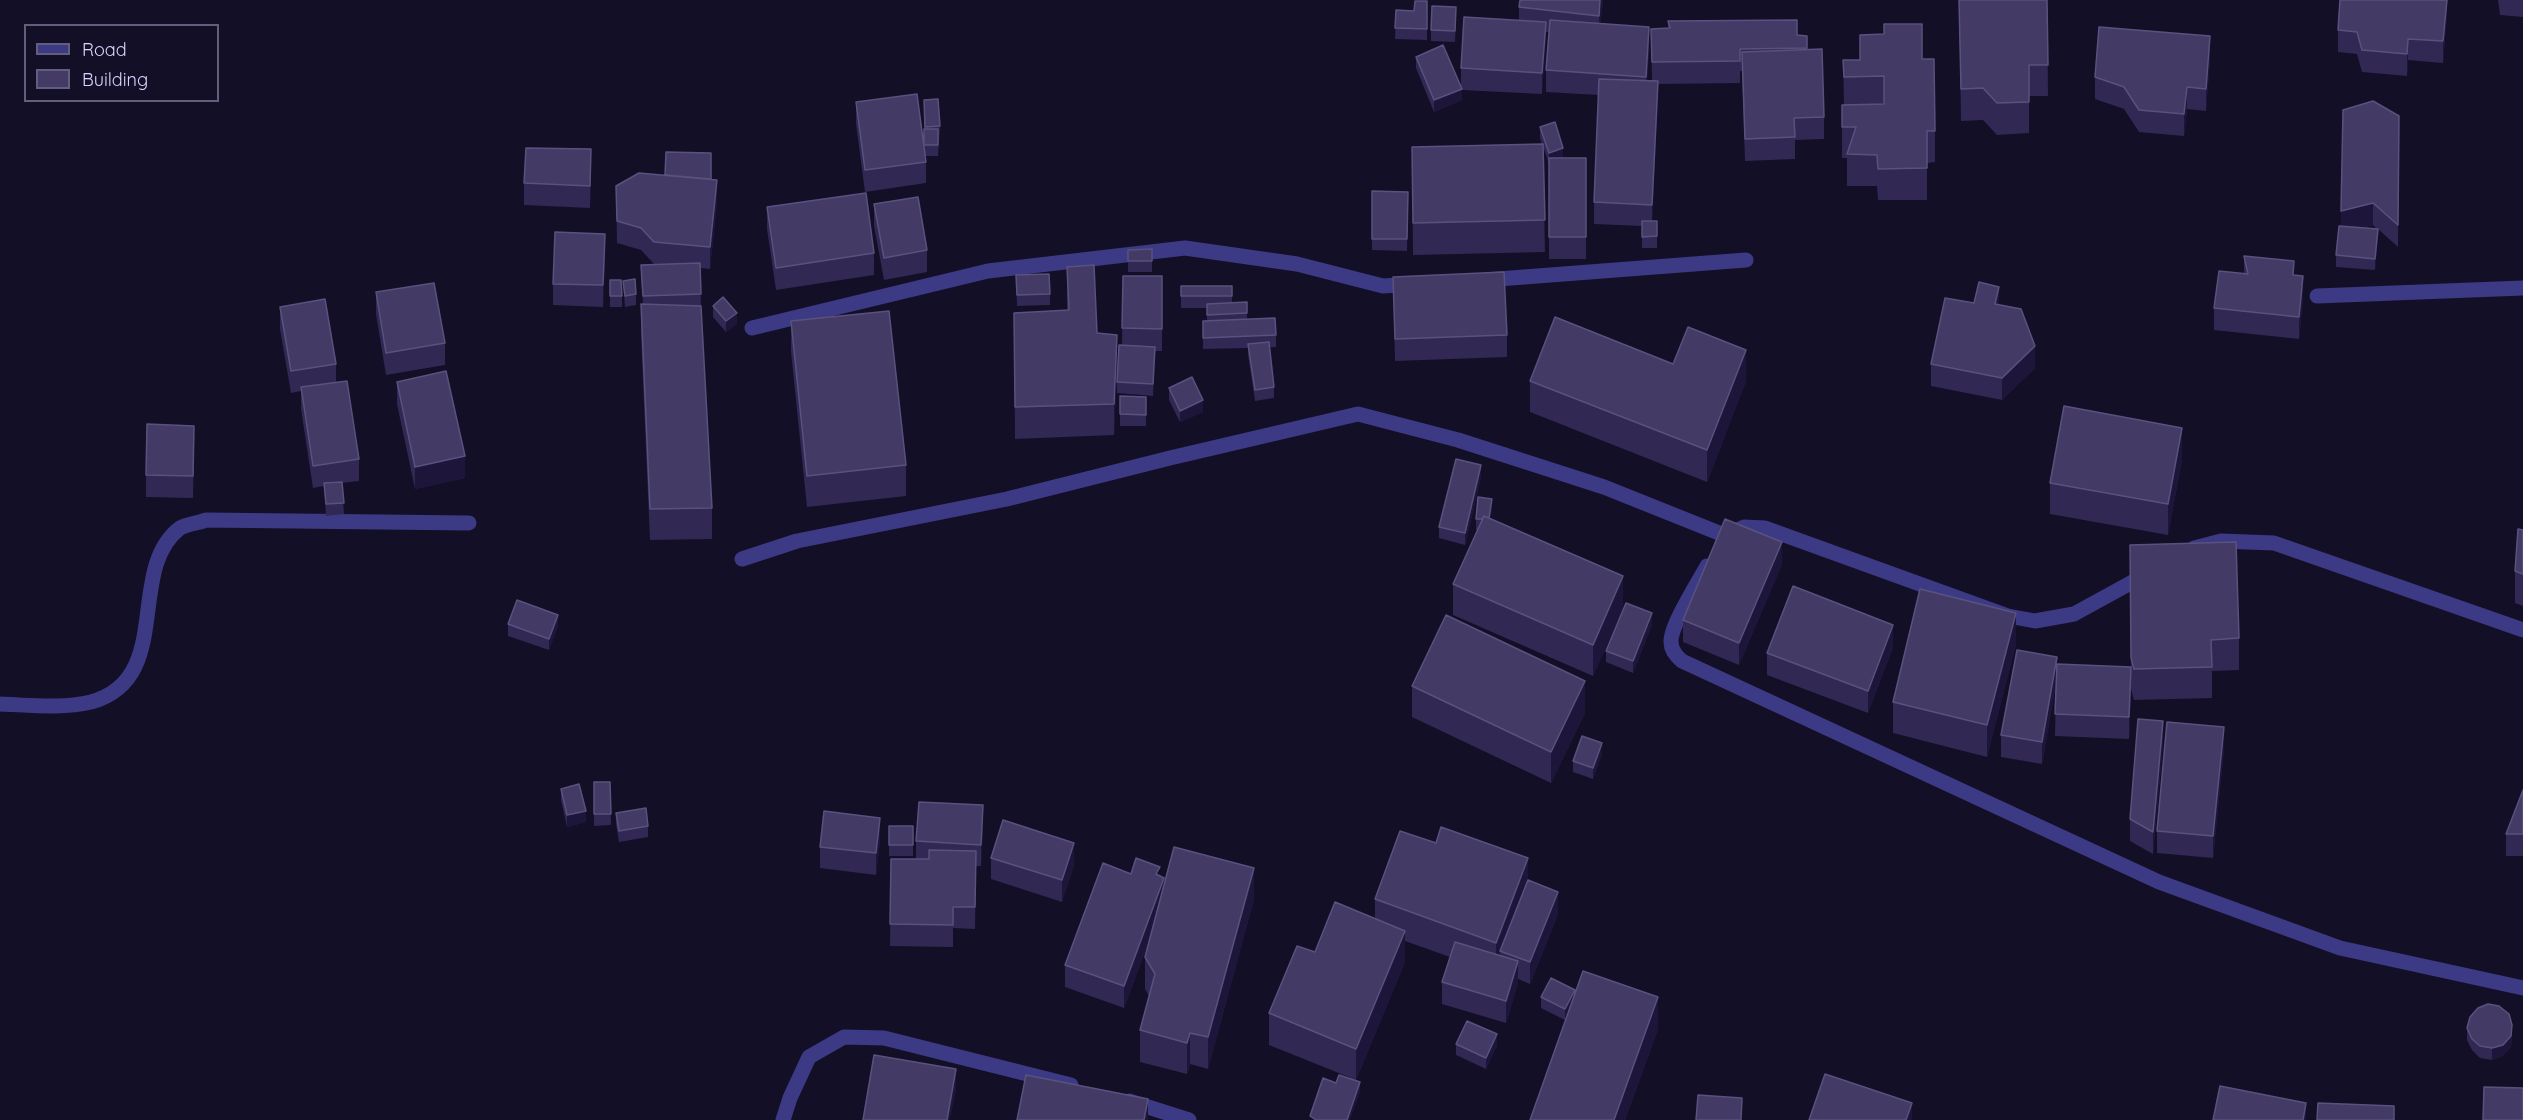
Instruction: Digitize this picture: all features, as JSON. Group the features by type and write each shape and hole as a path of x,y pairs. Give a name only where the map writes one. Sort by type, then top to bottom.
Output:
{"street":[{"path":"752,328 988,271 1185,248 1297,264 1383,286 1428,283"},
{"path":"1473,280 1746,260"},
{"path":"2317,296 2523,288"},
{"path":"742,559 797,541 1007,499 1358,414 1458,440 1604,487 1718,546"},
{"path":"0,704 58,706 91,702 112,693 129,678 145,641 154,569 167,543 181,527 207,520 469,523"},
{"path":"2157,568 2074,614 2052,620 2035,621 2008,616 1765,528 1744,527 1718,546 1674,628 1671,641 1674,653 1682,661 2158,882 2340,948 2523,988"},
{"path":"2185,553 2194,547 2221,541 2274,543 2523,630"},
{"path":"783,1120 790,1098 809,1058 844,1037 884,1038 1082,1087"},
{"path":"1114,1096 1189,1120"}],"building":[{"path":"1520,0 1600,0 1599,16 1519,7"},
{"path":"1959,0 2047,0 2048,65 2029,65 2029,102 1997,103 1983,88 1961,89"},
{"path":"2340,0 2447,0 2443,41 2408,39 2407,54 2362,50 2357,32 2338,30"},
{"path":"1415,1 1427,1 1427,29 1395,28 1396,10 1414,11"},
{"path":"1432,6 1456,7 1455,31 1431,30"},
{"path":"1464,17 1546,22 1542,73 1461,68"},
{"path":"1550,20 1649,27 1646,77 1546,70"},
{"path":"1797,20 1797,35 1807,36 1807,48 1740,49 1740,61 1652,62 1651,29 1670,28 1668,21"},
{"path":"1884,24 1922,24 1922,59 1934,59 1935,131 1927,131 1927,168 1878,169 1877,155 1847,154 1856,127 1842,127 1842,105 1884,104 1884,76 1844,77 1843,60 1860,60 1860,35 1884,34"},
{"path":"2099,27 2210,36 2206,89 2187,87 2184,114 2139,110 2124,87 2095,77"},
{"path":"1443,45 1462,89 1434,100 1416,57"},
{"path":"1822,49 1824,117 1794,118 1795,137 1745,139 1742,52"},
{"path":"1599,79 1658,81 1652,205 1594,202"},
{"path":"917,94 926,162 865,170 856,102"},
{"path":"938,99 940,126 925,127 924,100"},
{"path":"2373,101 2399,116 2398,225 2373,203 2341,211 2343,110"},
{"path":"1555,122 1563,148 1549,153 1540,127"},
{"path":"924,129 938,129 938,145 924,145"},
{"path":"1543,144 1545,220 1413,223 1412,147"},
{"path":"526,148 591,149 590,186 524,183"},
{"path":"666,152 711,153 711,179 665,175"},
{"path":"1549,158 1586,158 1586,237 1549,237"},
{"path":"639,173 717,180 710,247 654,242 641,228 617,221 616,186"},
{"path":"1372,191 1408,192 1407,239 1372,239"},
{"path":"866,193 874,253 776,268 767,207"},
{"path":"918,197 927,250 884,258 874,204"},
{"path":"1642,221 1657,221 1657,236 1642,237"},
{"path":"2339,226 2378,229 2375,259 2336,255"},
{"path":"555,232 605,234 603,285 553,284"},
{"path":"1152,249 1152,261 1128,261 1128,250"},
{"path":"2244,256 2294,261 2293,275 2303,276 2299,317 2214,308 2219,271 2248,274"},
{"path":"700,263 701,294 643,296 641,265"},
{"path":"1094,265 1097,333 1117,335 1114,404 1015,407 1014,313 1069,310 1067,267"},
{"path":"1504,272 1507,335 1395,339 1393,277"},
{"path":"1049,274 1050,294 1017,295 1016,275"},
{"path":"1123,276 1162,276 1162,329 1122,328"},
{"path":"635,279 636,294 625,296 623,281"},
{"path":"610,280 621,280 622,296 610,296"},
{"path":"1979,282 1999,287 1995,304 2021,309 2035,346 2002,378 1931,364 1945,298 1974,303"},
{"path":"434,283 445,343 386,353 376,292"},
{"path":"1181,286 1232,286 1232,296 1181,296"},
{"path":"723,297 737,313 726,321 713,306"},
{"path":"325,299 336,364 291,371 280,307"},
{"path":"1247,302 1247,313 1207,315 1207,304"},
{"path":"641,304 701,306 712,508 650,509"},
{"path":"889,311 906,465 807,476 791,321"},
{"path":"1555,317 1673,364 1688,327 1746,350 1707,450 1530,381"},
{"path":"1275,318 1276,335 1203,338 1203,321"},
{"path":"1269,342 1274,387 1255,390 1248,344"},
{"path":"1119,345 1155,347 1153,384 1117,382"},
{"path":"446,371 465,456 415,467 397,382"},
{"path":"1192,377 1203,400 1180,411 1169,388"},
{"path":"347,381 359,459 313,466 301,387"},
{"path":"1120,396 1146,397 1146,415 1120,414"},
{"path":"2064,406 2182,428 2168,504 2050,483"},
{"path":"147,424 194,426 193,476 146,475"},
{"path":"1456,459 1481,465 1465,533 1439,527"},
{"path":"342,482 344,503 326,504 324,483"},
{"path":"1478,497 1492,499 1489,518 1484,516 1482,519 1476,519"},
{"path":"1484,516 1623,576 1593,645 1453,584"},
{"path":"1725,519 1782,542 1739,643 1683,620"},
{"path":"2518,529 2523,530 2523,574 2515,571"},
{"path":"2236,542 2239,638 2211,640 2212,667 2134,669 2131,658 2130,545"},
{"path":"1793,586 1893,625 1868,691 1767,653"},
{"path":"1920,589 2016,613 1987,725 1893,702"},
{"path":"517,600 558,615 549,639 508,624"},
{"path":"1626,603 1652,613 1633,661 1606,651"},
{"path":"1446,615 1585,681 1551,752 1412,686"},
{"path":"2017,650 2057,657 2042,742 2001,735"},
{"path":"2057,664 2131,667 2129,717 2055,714"},
{"path":"2138,719 2163,721 2153,832 2130,819"},
{"path":"2167,722 2224,727 2213,836 2157,831"},
{"path":"1582,736 1602,743 1593,768 1573,761"},
{"path":"594,782 610,782 611,814 594,814"},
{"path":"579,784 586,811 567,815 561,789"},
{"path":"2523,790 2523,834 2506,834"},
{"path":"919,802 983,805 981,845 916,841"},
{"path":"646,808 648,826 619,831 616,813"},
{"path":"824,811 880,818 876,853 820,847"},
{"path":"1003,820 1074,843 1062,880 991,858"},
{"path":"889,826 913,826 913,845 889,845"},
{"path":"1441,827 1528,858 1496,943 1375,899 1400,831 1436,843"},
{"path":"1174,847 1254,868 1208,1037 1190,1033 1187,1043 1140,1030 1155,974 1145,957"},
{"path":"929,850 976,851 975,907 953,907 953,925 890,924 891,859 929,859"},
{"path":"1136,858 1160,867 1156,874 1164,878 1124,986 1065,965 1103,863 1131,874"},
{"path":"1528,880 1558,892 1530,962 1500,951"},
{"path":"1335,902 1405,931 1356,1049 1269,1013 1297,946 1315,952"},
{"path":"1455,942 1518,961 1506,1001 1442,982"},
{"path":"1583,971 1658,997 1614,1120 1530,1120"},
{"path":"1551,978 1575,990 1565,1009 1541,997"},
{"path":"2488,1004 2499,1006 2509,1014 2512,1025 2511,1036 2503,1045 2492,1048 2480,1046 2472,1039 2467,1028 2470,1017 2478,1008"},
{"path":"1467,1021 1497,1034 1486,1058 1456,1044"},
{"path":"874,1055 956,1069 947,1120 863,1120"},
{"path":"1825,1074 1912,1103 1906,1120 1809,1120"},
{"path":"1026,1075 1148,1099 1144,1120 1017,1120"},
{"path":"1339,1075 1360,1082 1347,1120 1316,1120 1310,1116 1323,1078 1336,1083"},
{"path":"2220,1086 2306,1103 2303,1120 2213,1120"},
{"path":"2484,1087 2523,1088 2523,1120 2483,1120"},
{"path":"1698,1095 1742,1098 1741,1120 1696,1120"},
{"path":"2318,1103 2394,1106 2394,1120 2317,1120"}]}
